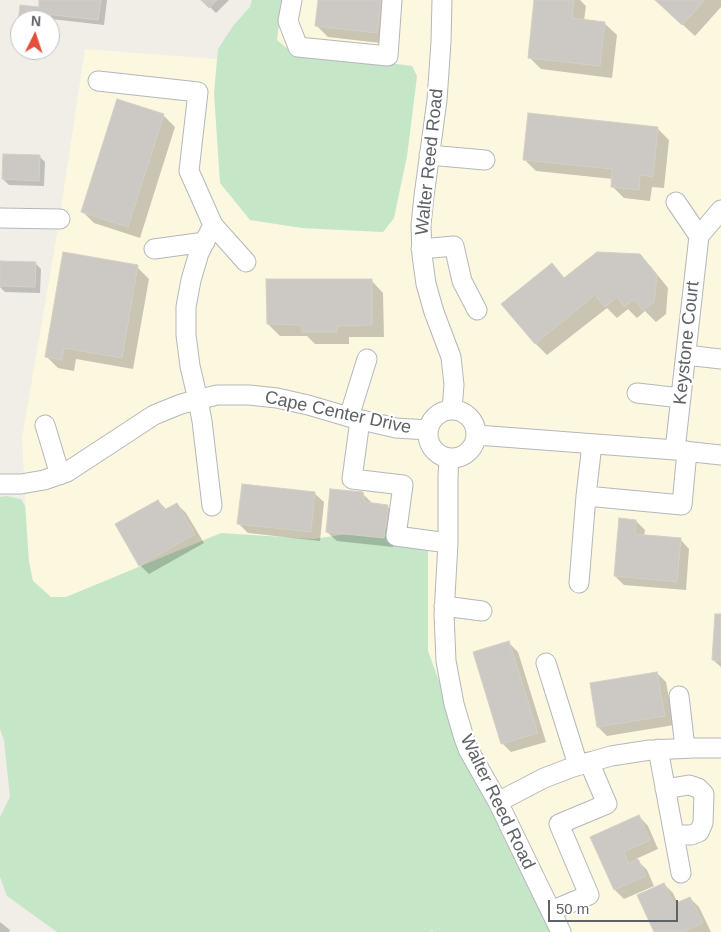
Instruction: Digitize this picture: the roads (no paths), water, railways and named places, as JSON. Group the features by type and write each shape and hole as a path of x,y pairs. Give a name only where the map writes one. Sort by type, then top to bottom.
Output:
{"street":[{"path":"292,0 288,21 298,47 388,56 392,0"},
{"name":"Walter Reed Road","path":"442,0 437,100 421,225 426,284 434,312 451,357 454,385 452,409"},
{"path":"98,81 198,92 189,171 214,225 246,262"},
{"path":"429,155 485,160"},
{"path":"676,202 699,236 721,210"},
{"path":"0,218 60,219"},
{"path":"212,506 206,449 190,366 186,335 186,307 199,253 214,225"},
{"name":"Keystone Court","path":"586,496 682,505 681,398 699,236"},
{"path":"154,249 205,242"},
{"path":"422,249 454,246 462,281 477,310"},
{"path":"686,355 721,359"},
{"path":"367,359 354,418 352,479 403,485 396,536 448,543"},
{"path":"637,393 681,398"},
{"name":"Cape Center Drive","path":"0,484 21,484 44,480 66,472 154,415 181,404 216,395 249,395 277,398 396,428 428,430"},
{"path":"452,409 460,410 473,420 477,435 471,449 465,455 458,458 441,456 430,444 428,436 432,420 444,410 452,409"},
{"path":"45,425 60,474"},
{"path":"477,435 681,450 721,455"},
{"path":"579,583 592,444"},
{"name":"Walter Reed Road","path":"449,458 448,543 444,606 446,661 454,704 468,749 498,802 561,932"},
{"path":"444,606 482,611"},
{"path":"546,663 583,764 607,804 559,824 589,895 551,911"},
{"path":"679,696 685,748"},
{"path":"498,802 544,778 611,756 658,749 721,748"},
{"path":"658,749 681,873"},
{"path":"665,789 689,785 698,788 704,794 703,823 699,832 691,835 674,835"}]}
